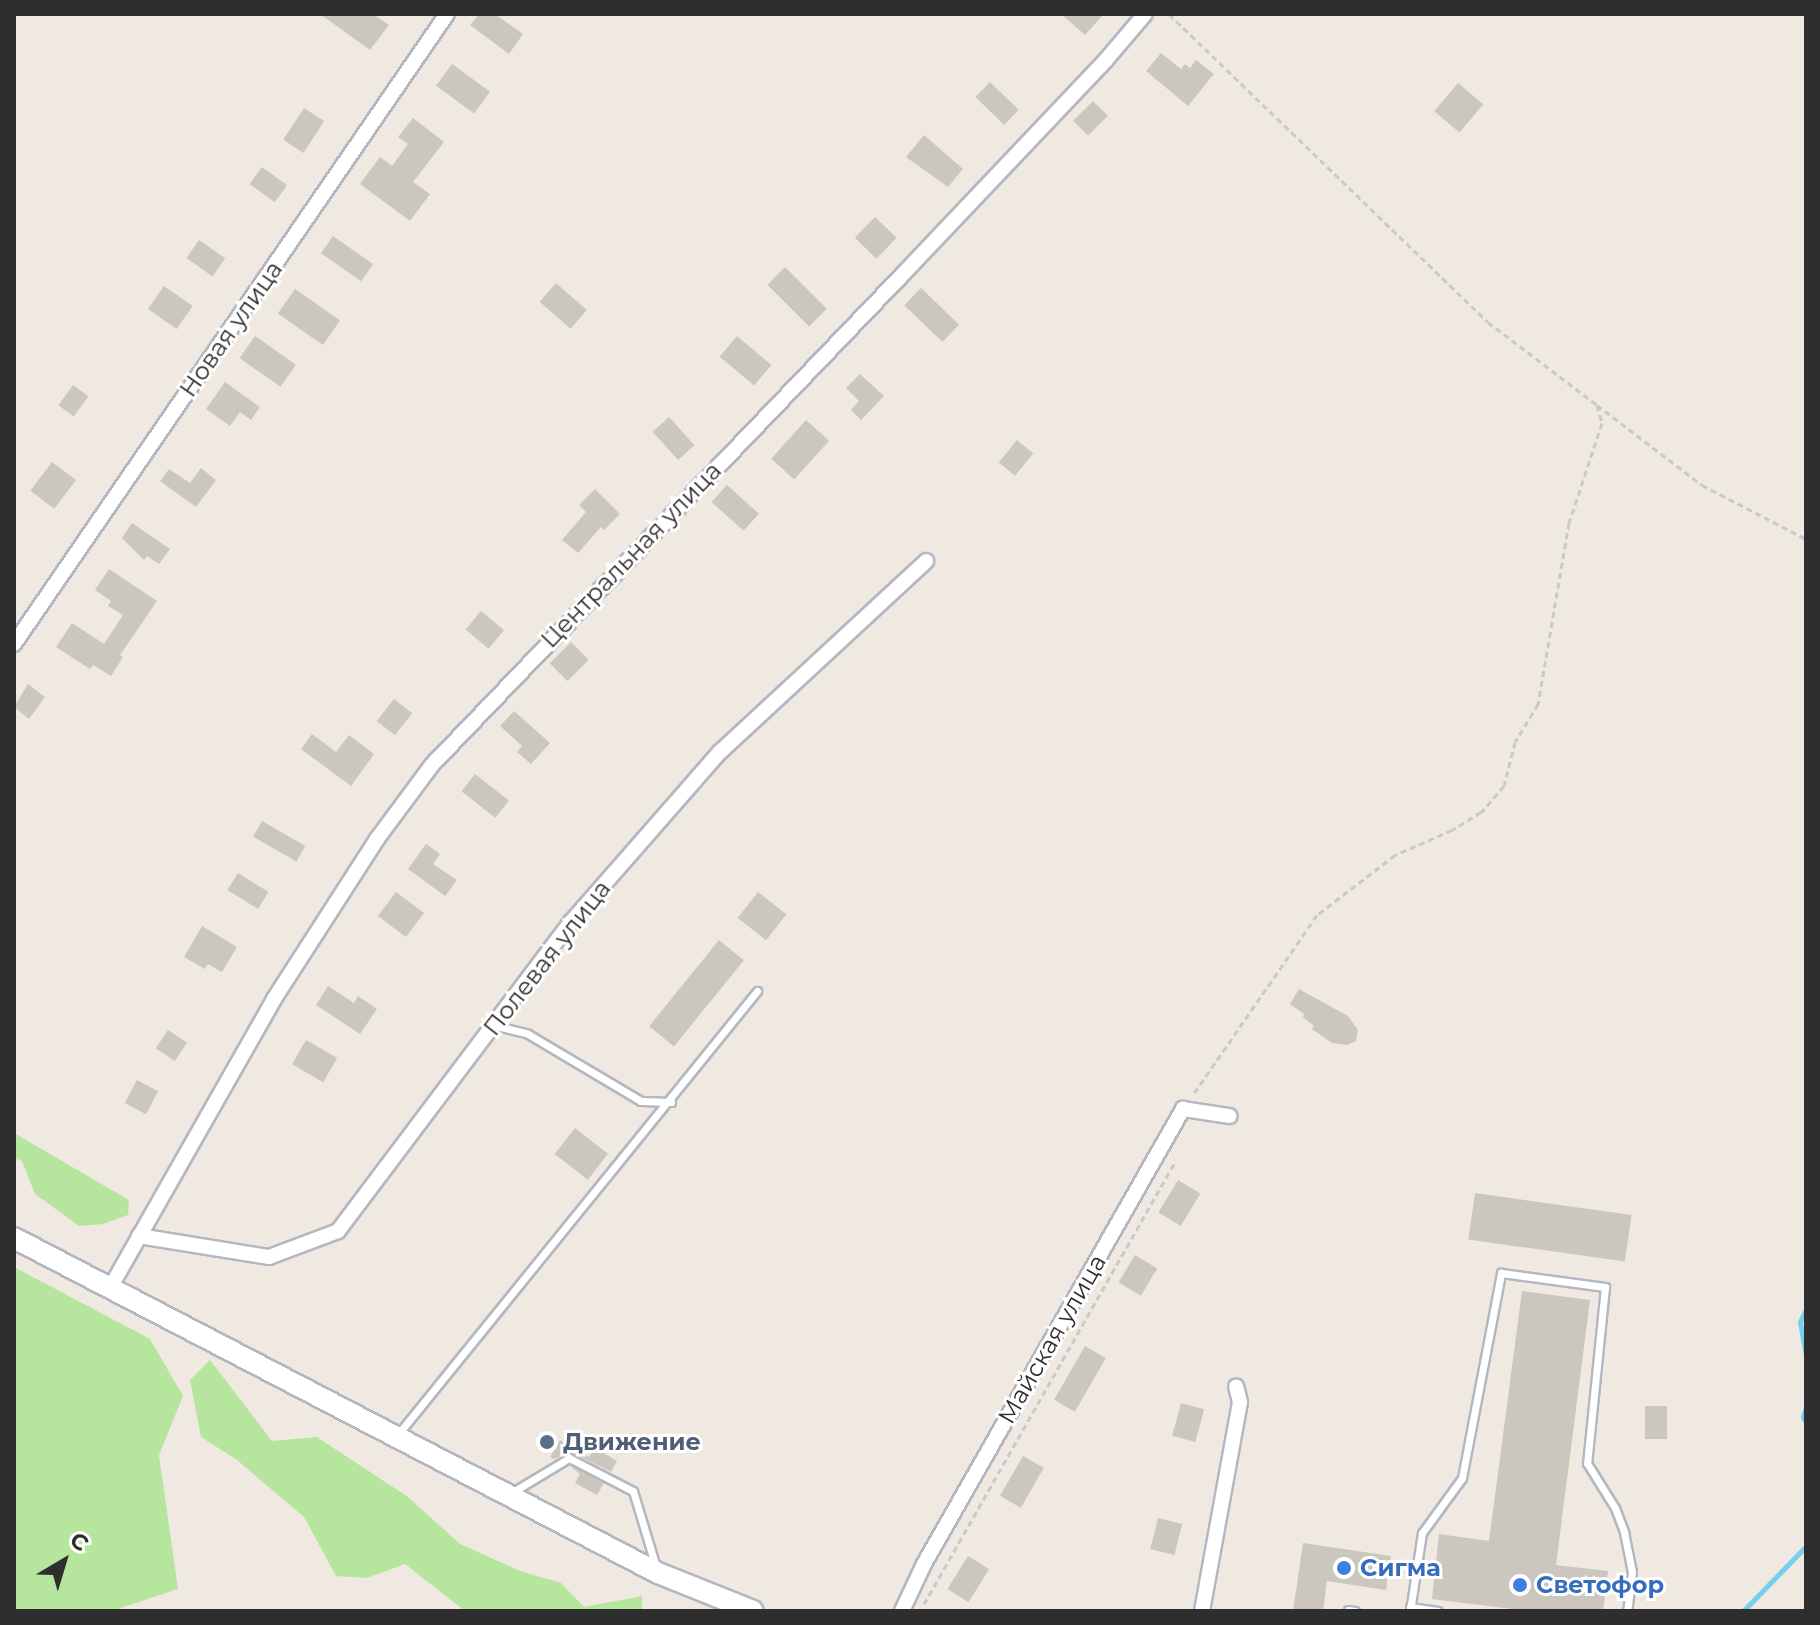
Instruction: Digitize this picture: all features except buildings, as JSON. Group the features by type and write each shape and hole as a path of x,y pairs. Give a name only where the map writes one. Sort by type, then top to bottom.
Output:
{"main road":[{"path":"14,1238 658,1573 753,1611"}],"street":[{"name":"Новая улица","path":"14,644 447,14"},
{"name":"Центральная улица","path":"110,1288 291,972 377,839 432,765 978,196 1145,14"},
{"name":"Полевая улица","path":"139,1236 269,1257 338,1231 571,922 720,752 926,561"},
{"path":"1183,1109 1229,1116"},
{"name":"Майская улица","path":"902,1611 924,1564 1183,1109"},
{"path":"1202,1611 1240,1402 1236,1386"}],"lane":[{"path":"395,1437 671,1102 757,991"},
{"path":"493,1025 528,1034 641,1101 671,1102"},
{"path":"1438,1611 1410,1609 1422,1533 1462,1478 1501,1273 1605,1287 1587,1463 1615,1508 1624,1532 1632,1572 1627,1611"},
{"path":"506,1496 569,1458 633,1491 658,1573"}],"path":[{"path":"1169,14 1488,322 1702,485 1806,539"},
{"path":"1183,1109 1317,915 1395,855 1452,830 1481,812 1504,786 1515,742 1538,704 1569,523 1602,423 1597,405"},
{"path":"921,1611 1175,1162"}],"green space":[{"path":"14,1133 129,1200 128,1215 103,1224 79,1226 35,1194 22,1161 14,1158"},
{"path":"14,1267 150,1339 183,1396 159,1455 178,1589 112,1611 14,1611"},
{"path":"210,1360 272,1441 317,1437 408,1497 460,1544 520,1571 561,1583 584,1607 642,1596 642,1611 465,1611 405,1564 367,1578 336,1576 304,1517 237,1460 201,1437 190,1380"}],"waterway":[{"path":"1806,1309 1800,1322 1806,1355"},
{"path":"1806,1407 1803,1417 1806,1423"},
{"path":"1743,1611 1806,1546"}],"place":[{"name":"Движение","path":"547,1442"},
{"name":"Сигма","path":"1344,1568"},
{"name":"Светофор","path":"1520,1585"}]}
